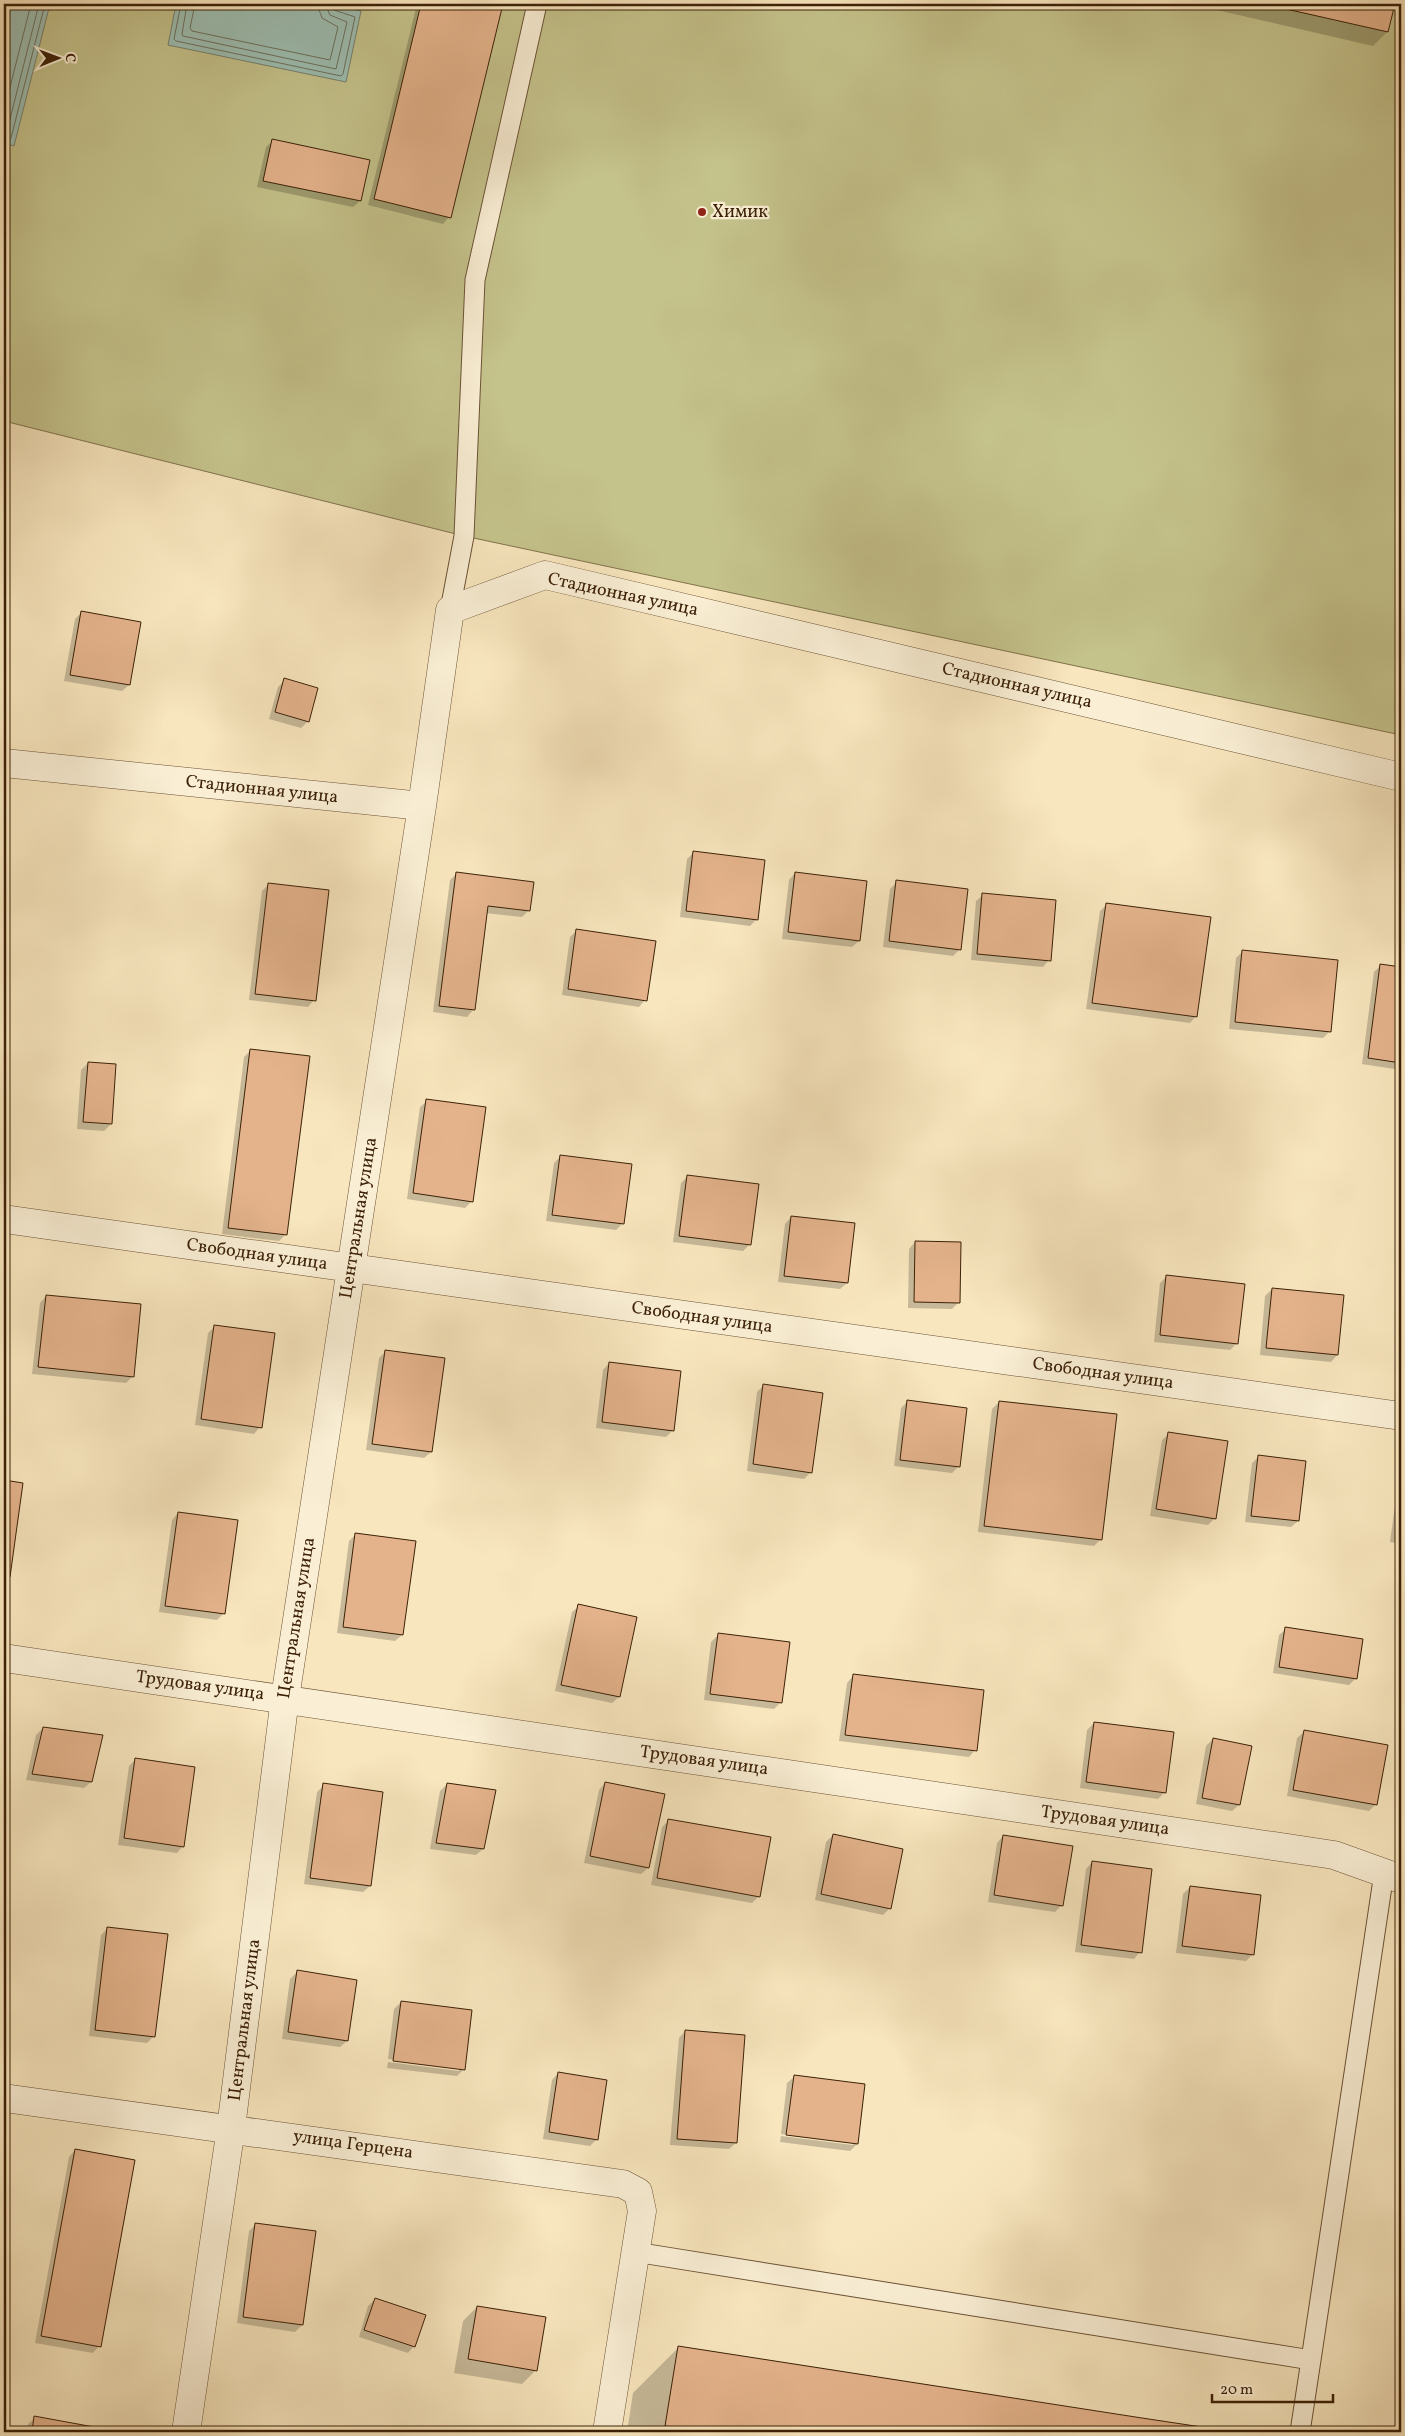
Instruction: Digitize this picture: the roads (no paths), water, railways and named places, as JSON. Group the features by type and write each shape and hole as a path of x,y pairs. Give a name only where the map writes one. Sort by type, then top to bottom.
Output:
{"street":[{"name":"Стадионная улица","path":"450,610 545,575 1401,777"},
{"path":"422,806 450,610"},
{"name":"Стадионная улица","path":"4,763 422,806"},
{"name":"Центральная улица","path":"186,2432 231,2128 284,1698 422,806"},
{"name":"Свободная улица","path":"4,1219 1401,1416"},
{"name":"Трудовая улица","path":"4,1658 1334,1855 1393,1876"},
{"name":"улица Герцена","path":"4,2098 231,2128 623,2184 638,2192 642,2212 635,2252"},
{"path":"607,2432 635,2252"}],"lane":[{"path":"450,610 464,536 475,280 537,4"},
{"path":"1300,2432 1393,1876"},
{"path":"635,2252 1311,2360"}],"water":[{"path":"4,4 50,4 14,146 4,143"},
{"path":"176,4 325,4 361,11 346,82 168,45"}],"place":[{"name":"Химик","path":"702,212"}]}
